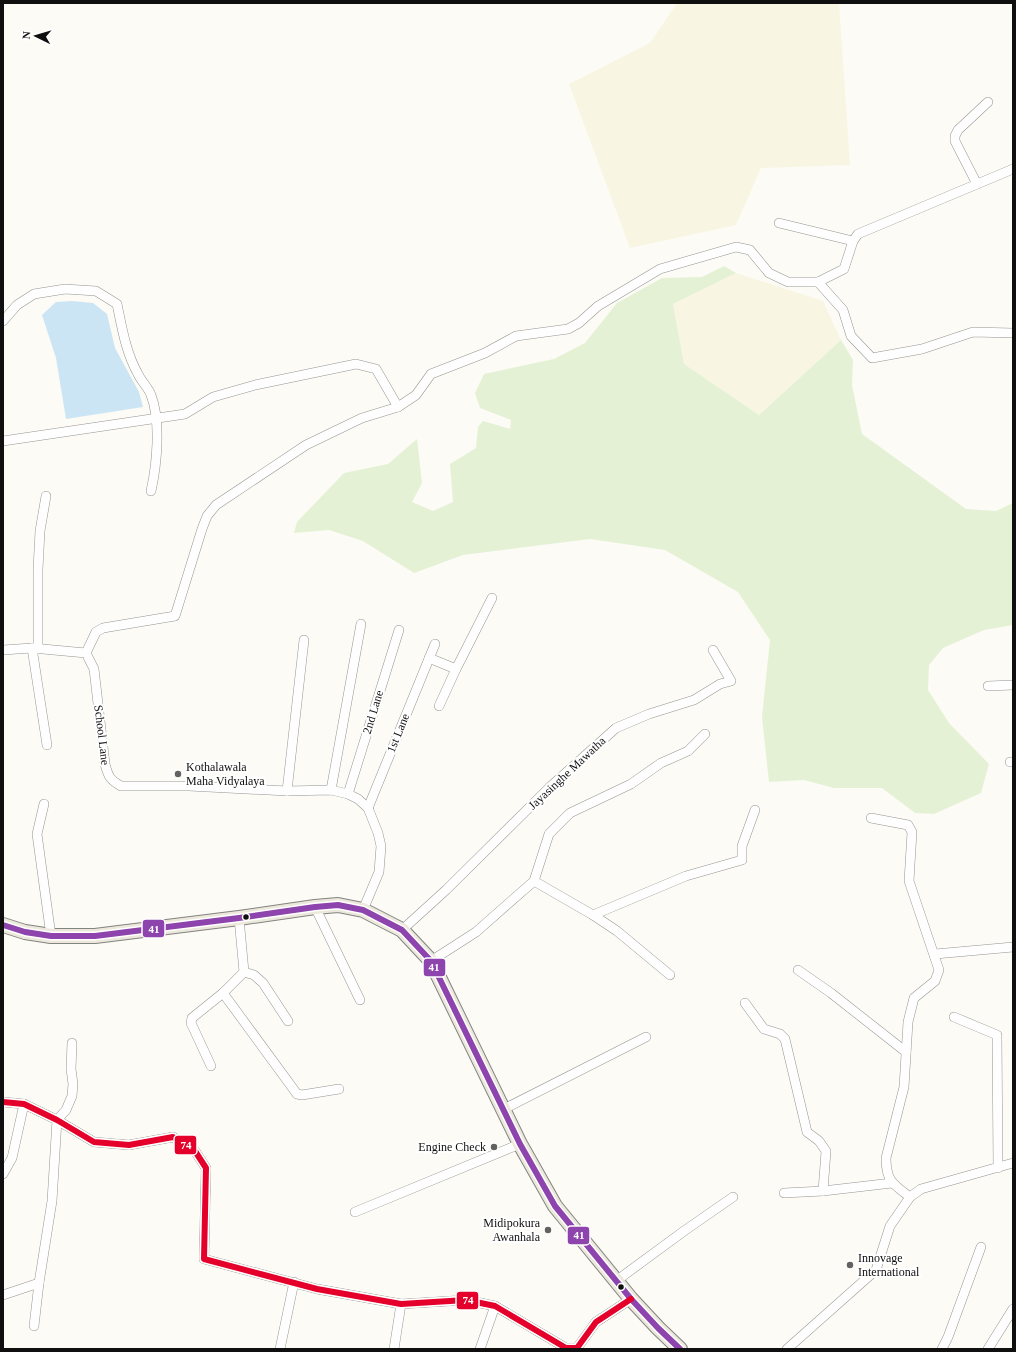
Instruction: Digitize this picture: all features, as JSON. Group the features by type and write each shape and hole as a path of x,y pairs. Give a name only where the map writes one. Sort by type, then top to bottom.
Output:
{"main road":[{"path":"3,925 25,932 51,936 95,936 338,905 363,910 402,930 431,961 520,1144 556,1206 616,1282 658,1328 680,1349"}],"street":[{"path":"977,184 958,149 955,136 958,130 988,102"},
{"path":"3,650 35,649 86,653 96,632 103,628 175,616 202,529 207,516 216,505 306,445 362,418 398,407 416,395 431,374 485,353 516,336 568,329 579,323 598,306 660,269 736,247 750,250 768,273 788,282 818,282 844,269 853,240 858,234 1013,169"},
{"path":"779,223 853,240"},
{"path":"818,282 843,310 851,336 872,358 922,349 973,332 1013,333"},
{"path":"3,321 17,305 34,294 65,289 96,291 116,304 128,351 137,374 151,394 156,418 156,470 151,491"},
{"path":"3,441 185,414 213,397 255,385 356,364 376,369 398,407"},
{"path":"46,496 40,531 35,649 47,745"},
{"path":"439,706 492,598"},
{"path":"331,790 361,624"},
{"name":"2nd Lane","path":"348,794 399,630"},
{"path":"287,791 304,640"},
{"name":"1st Lane","path":"368,808 435,644"},
{"name":"Jayasinghe Mawatha","path":"402,930 451,885 551,786 616,728 648,714 694,700 720,684 731,681 713,650"},
{"name":"School Lane","path":"86,653 94,669 105,764 108,774 113,781 122,786 189,786 287,791 331,790 348,794 358,799 368,808"},
{"path":"429,658 456,669"},
{"path":"988,686 1013,685"},
{"path":"431,961 476,932 534,881 549,834 570,813 631,784 661,763 688,751 705,734"},
{"path":"44,804 38,834 51,936"},
{"path":"363,910 379,872 381,846 378,833 368,808"},
{"path":"592,915 686,876 742,860 742,846 755,810"},
{"path":"871,818 908,825 912,832 908,881 935,954 939,970 935,981 914,998 908,1022 904,1087 886,1158 886,1169 892,1183 910,1197"},
{"path":"534,881 617,931 670,975"},
{"path":"315,907 360,1000"},
{"path":"239,918 244,972"},
{"path":"935,954 1013,947"},
{"path":"798,970 831,993 906,1052"},
{"path":"211,1066 191,1023 192,1018 223,993 244,972"},
{"path":"244,972 254,975 263,983 288,1021"},
{"path":"223,993 297,1094 302,1095 339,1089"},
{"path":"745,1003 764,1029 780,1034 785,1039 807,1132 819,1140 826,1150 823,1191"},
{"path":"954,1017 997,1035 998,1168"},
{"path":"504,1109 646,1037"},
{"path":"34,1326 38,1283 52,1201 57,1120 66,1110 72,1096 72,1043"},
{"path":"3,1102 24,1104 57,1120 94,1142 129,1145 173,1138 195,1150 206,1168 204,1259 317,1289 401,1304 466,1300 495,1306 566,1348 577,1348 596,1322 631,1299"},
{"path":"3,1174 12,1158 24,1104"},
{"path":"355,1212 520,1144"},
{"path":"787,1349 876,1270 890,1226 910,1197 921,1189 1013,1163"},
{"path":"784,1193 823,1191 892,1183"},
{"path":"616,1282 684,1231 734,1197"},
{"path":"942,1349 948,1337 981,1247"},
{"path":"280,1349 294,1282"},
{"path":"3,1295 38,1283"},
{"path":"394,1349 401,1304"},
{"path":"480,1349 495,1306"},
{"path":"988,1349 1013,1309"}],"shaded area":[{"path":"677,3 839,3 850,165 761,168 736,225 630,248 569,84 650,43"},
{"path":"736,273 823,301 841,340 759,415 684,364 673,304"}],"green space":[{"path":"724,266 736,273 673,304 684,364 759,415 841,340 853,360 852,385 862,434 966,509 996,511 1013,503 1013,625 984,630 943,648 929,665 928,690 949,723 989,764 981,793 934,814 915,813 882,788 834,788 804,780 769,782 762,717 770,640 738,592 665,550 590,539 463,555 414,573 363,541 329,530 294,533 297,522 344,473 388,464 417,439 422,483 412,502 433,511 453,502 450,464 476,448 478,427 483,421 510,429 511,420 480,408 475,393 484,374 554,359 585,343 617,303 662,278 702,277"}],"water":[{"path":"72,301 93,303 107,314 115,348 139,392 143,407 66,419 56,358 42,315 56,302"}],"transit line":[{"name":"41","path":"3,925 25,932 51,936 95,936 338,905 363,910 402,930 431,961 520,1144 555,1206 631,1299 680,1349"},
{"name":"74","path":"3,1102 24,1104 57,1120 94,1142 129,1145 173,1137 195,1151 206,1168 204,1259 317,1289 401,1304 466,1300 495,1306 566,1348 577,1348 596,1322 631,1299"}],"place":[{"name":"Kothalawala Maha Vidyalaya","path":"178,774"},
{"name":"Engine Check","path":"494,1147"},
{"name":"Midipokura Awanhala","path":"548,1230"},
{"name":"Innovage International","path":"850,1265"}]}
